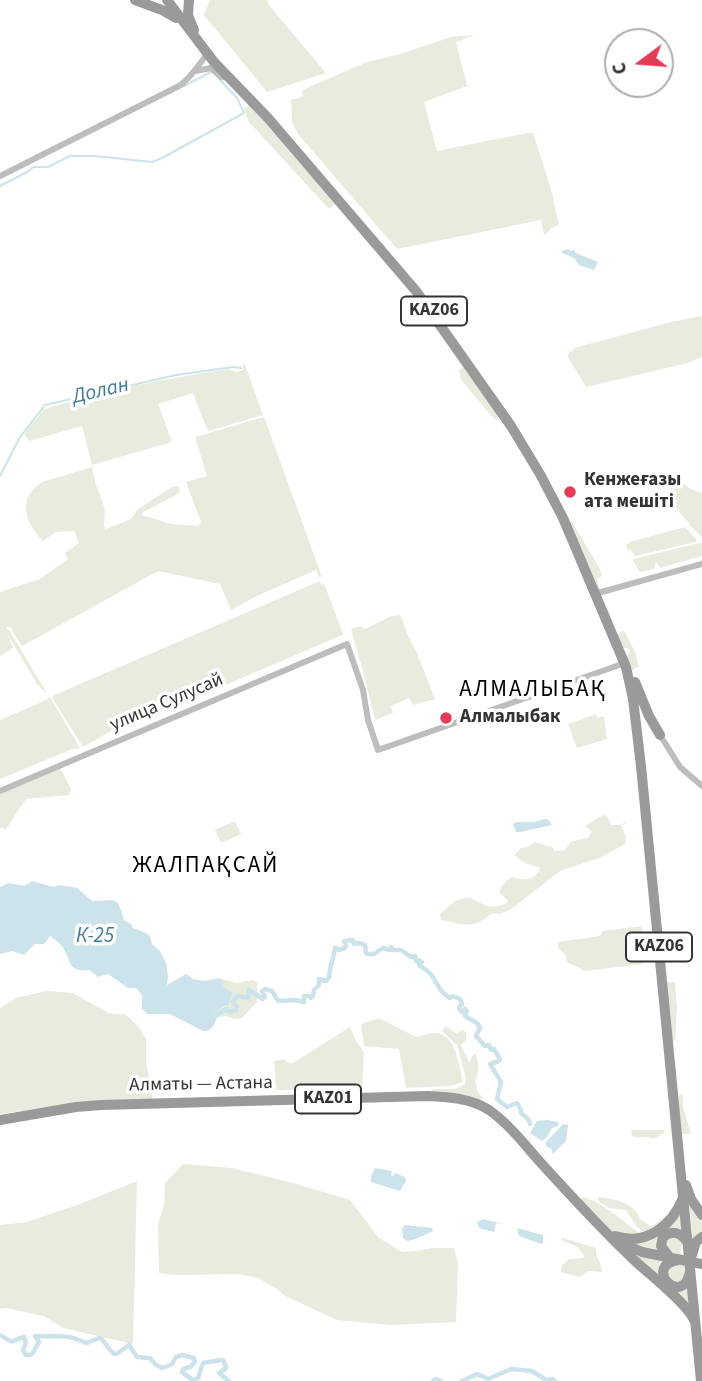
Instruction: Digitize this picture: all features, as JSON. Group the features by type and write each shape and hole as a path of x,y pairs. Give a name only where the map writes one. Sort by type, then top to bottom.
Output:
{"highway":[{"path":"135,0 167,3"},
{"path":"189,0 189,18 197,34"},
{"name":"KАZ06","path":"167,3 205,50 212,63 265,111"},
{"name":"KАZ06","path":"167,3 197,34 212,63 265,111 418,289 508,417 565,518 627,665 641,730 688,1244 698,1266 701,1381"},
{"name":"KАZ06","path":"541,473 627,665"},
{"path":"627,665 660,735"},
{"path":"641,730 651,727 651,720"},
{"path":"641,730 654,731 660,735"},
{"name":"KАZ06","path":"641,730 682,1168 692,1256 698,1266"},
{"name":"Алматы — Астана","path":"0,1120 101,1105 427,1096 457,1098 481,1105 500,1119 602,1229"},
{"path":"685,1183 691,1199 702,1214"},
{"name":"KАZ01","path":"602,1229 624,1239 647,1237 671,1219 683,1197"},
{"name":"KАZ01","path":"602,1229 633,1249 698,1266"},
{"name":"KАZ01","path":"602,1229 699,1323"},
{"path":"688,1244 684,1237 676,1233 663,1237 661,1246 675,1260 664,1269 664,1276 668,1284 675,1287 682,1285 698,1266"},
{"path":"692,1256 696,1242 702,1237"},
{"path":"698,1266 696,1281 702,1290"},
{"name":"KАZ06","path":"699,1323 702,1349"}],"main road":[{"path":"0,176 179,86 205,57 205,50"},
{"path":"194,72 212,63"},
{"path":"598,593 702,564"},
{"name":"улица Сулусай","path":"0,791 347,644 379,750 627,665"},
{"path":"660,735 680,767 702,786"}],"shaded area":[{"path":"210,0 268,0 268,4 326,73 267,92 204,15"},
{"path":"475,35 456,42 467,86 424,102 437,151 533,133 559,225 544,235 541,220 397,249 298,134 292,122 291,100 303,97 302,90 367,62 451,37"},
{"path":"251,102 284,138 287,149 338,202 329,209 249,122 244,109"},
{"path":"702,316 702,357 688,363 586,387 568,357 574,348"},
{"path":"244,362 263,415 208,431 193,393 158,404 172,442 92,465 82,426 29,441 24,434 43,410 58,405 111,390 186,376 228,369 237,372 243,370"},
{"path":"464,367 502,418 496,421 461,380 459,370"},
{"path":"264,417 322,577 319,577 316,570 231,610 220,584 158,571 22,646 10,627 7,627 46,693 37,684 8,635 13,648 0,656 0,592 40,579 68,559 65,553 79,543 74,531 56,532 43,541 37,534 26,511 26,504 34,489 42,482 92,467 105,509 106,529 131,519 138,509 172,487 178,486 178,494 142,515 171,524 198,526 201,522 186,482 207,476 195,437"},
{"path":"670,473 681,477 689,488 702,493 702,537 668,499 670,496 677,496 658,478 665,479"},
{"path":"571,520 600,569 602,576 597,579 601,589 598,590 570,525"},
{"path":"685,527 696,542 635,556 626,545 633,541"},
{"path":"702,543 702,556 660,568 656,562 654,569 640,572 633,561 633,559"},
{"path":"320,581 321,585 323,583 325,586 342,635 195,698 190,697 118,727 83,747 53,699 52,696"},
{"path":"400,615 435,699 413,705 409,698 391,706 393,713 375,720 351,629 360,626 365,629 391,616"},
{"path":"622,631 635,652 639,667 632,671 627,658 630,650 623,648 617,635"},
{"path":"50,697 80,748 0,779 0,720"},
{"name":"АЛМАЛЫБАҚ","path":"596,714 598,718 604,716 607,739 577,748 568,724"},
{"path":"60,768 71,789 69,795 26,799 6,829 0,828 0,793"},
{"path":"603,815 607,816 611,825 627,822 621,825 626,837 625,844 602,857 560,871 510,910 499,914 492,913 474,924 441,920 440,914 455,901 469,897 491,907 507,903 508,900 499,893 503,885 512,877 532,878 540,868 525,863 514,855 521,848 535,842 552,847 555,851 565,850 571,842 589,837 592,831 585,826"},
{"path":"235,821 241,834 221,843 215,830"},
{"path":"642,926 644,950 651,951 642,964 585,971 567,962 566,955 558,948 558,942 600,936 603,931"},
{"path":"219,978 237,983 252,980 257,982 257,1002 242,1018 209,1018 229,1005 231,993"},
{"path":"666,982 675,982 675,1041 672,1041"},
{"path":"47,991 73,993 109,1013 126,1015 138,1026 146,1039 146,1063 153,1100 51,1107 0,1114 0,1008 16,998"},
{"path":"379,1018 416,1037 433,1033 447,1038 452,1043 458,1059 463,1082 450,1086 406,1088 399,1049 364,1046 361,1024"},
{"path":"446,1026 457,1034 462,1030 466,1032 466,1040 461,1045 469,1062 476,1054 478,1074 475,1081 483,1098 480,1101 432,1094 432,1089 455,1089 465,1084 457,1045 442,1031"},
{"path":"350,1027 364,1052 362,1089 276,1090 274,1061 284,1059 293,1063"},
{"path":"680,1094 683,1095 683,1107 691,1134 681,1134 678,1103"},
{"path":"632,1130 665,1132 655,1138 637,1138 632,1136"},
{"path":"183,1164 232,1168 350,1200 379,1238 402,1252 454,1248 458,1263 456,1322 390,1325 337,1320 285,1296 258,1278 237,1274 159,1273 158,1225 164,1204 165,1183"},
{"path":"137,1181 133,1344 63,1328 44,1316 0,1309 0,1225 27,1222"},
{"path":"583,1197 606,1208 642,1235 612,1233 580,1202"},
{"path":"598,1197 628,1205 640,1219 651,1226 667,1218 646,1234 636,1226 626,1210 609,1208 598,1201"},
{"path":"689,1204 702,1215 702,1236 693,1239"},
{"path":"682,1208 684,1235 668,1232 663,1252 650,1253 620,1239 635,1241"},
{"path":"665,1236 683,1238 680,1258 667,1254"},
{"path":"563,1238 596,1248 602,1272 589,1271 579,1277 561,1272 562,1265 569,1259 585,1256 576,1246 563,1241"},
{"path":"619,1244 669,1261 663,1267 668,1285 690,1280 693,1311"},
{"path":"670,1264 685,1265 687,1274 681,1283 670,1283 666,1268"}],"water":[{"path":"567,249 574,249 576,253 598,262 594,270 579,265 574,258 562,253"},
{"path":"548,819 552,825 516,832 513,824 534,822"},
{"name":"К-25","path":"32,881 53,887 60,885 77,888 92,901 114,900 124,920 150,936 152,944 160,951 166,963 167,985 186,974 193,979 204,981 219,978 224,982 223,986 232,993 229,1005 210,1017 217,1018 210,1029 203,1031 170,1014 148,1014 142,1009 142,995 136,988 128,988 108,974 98,977 89,970 76,969 64,949 50,936 44,944 35,944 24,955 12,951 0,954 0,887 9,883 24,886"},
{"path":"537,1121 558,1122 559,1125 551,1129 544,1140 530,1133"},
{"path":"563,1124 568,1125 566,1141 553,1154 545,1143"},
{"path":"375,1168 392,1171 393,1176 395,1173 405,1177 406,1181 400,1191 371,1182"},
{"path":"483,1219 507,1225 496,1223 494,1232 479,1228 477,1222"},
{"path":"405,1225 432,1228 433,1231 407,1241 403,1238 402,1228"},
{"path":"517,1228 543,1235 543,1243 519,1236"}],"waterway":[{"path":"182,87 211,72"},
{"path":"0,186 34,167 48,167 70,156 152,162 162,158 244,113 237,98 220,80"},
{"name":"Долан","path":"0,476 20,437 45,405 176,375 241,368"},
{"path":"206,1018 212,1018 226,1009 230,1012 236,1010 233,1002 237,996 248,998 249,990 263,999 265,997 262,991 265,989 272,991 278,1001 304,1002 304,996 313,996 319,979 326,981 329,978 335,948 345,948 344,941 353,940 354,944 365,945 366,953"},
{"path":"368,954 374,954 383,948 390,950 391,947 411,957 415,956 416,961 422,962 420,966 430,974 441,991 450,998 453,996 460,999 460,1010 462,1012 465,1009 465,1016 480,1028 476,1036 485,1046 489,1045 491,1050 494,1049 500,1059 490,1064 501,1082 497,1099 507,1107 517,1103 530,1124"},
{"path":"0,1335 12,1342 24,1337 26,1342 23,1350 26,1355 33,1353 39,1342 35,1336 68,1337 87,1343 99,1338 114,1354 129,1345 137,1357 150,1358 162,1368 182,1355 194,1358 195,1362 182,1372 193,1380 198,1378 203,1363 223,1360 226,1367 219,1373 229,1381"},
{"path":"462,1381 477,1374 488,1379 511,1369 532,1371 546,1380 555,1381"},
{"path":"433,1381 441,1381"}],"place":[{"name":"Кенжеғазы ата мешіті","path":"570,492"},
{"name":"Алмалыбак","path":"446,718"}],"district":[{"name":"АЛМАЛЫБАҚ","path":"533,691"},
{"name":"ЖАЛПАҚСАЙ","path":"206,867"}]}
